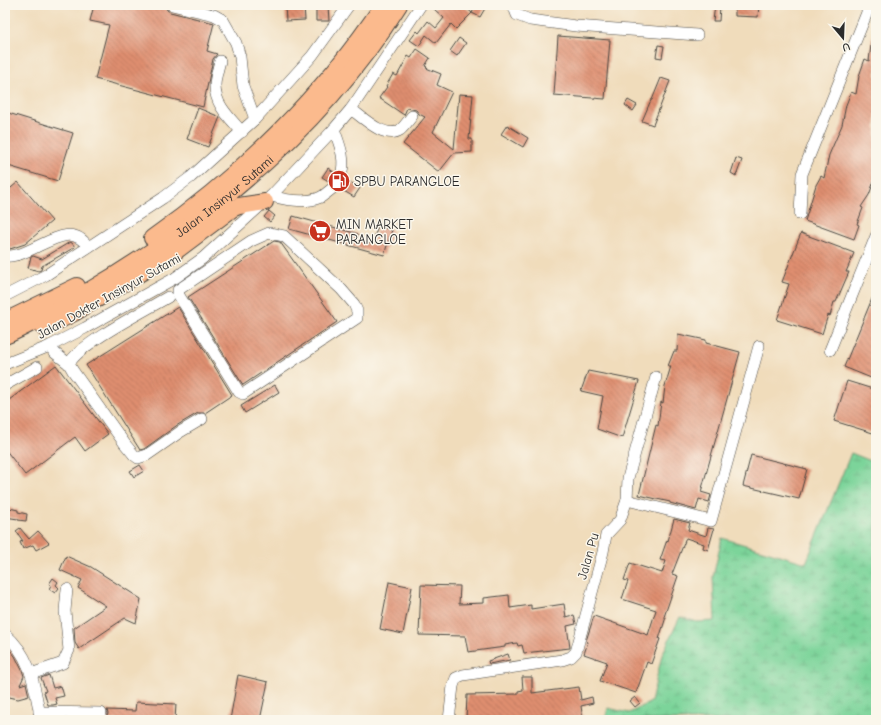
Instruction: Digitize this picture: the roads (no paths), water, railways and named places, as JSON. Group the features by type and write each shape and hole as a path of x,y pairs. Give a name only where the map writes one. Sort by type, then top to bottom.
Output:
{"highway":[{"name":"Jalan Insinyur Sutami","path":"5,336 48,315 124,270 184,230 249,178 291,129 383,5"},
{"name":"Jalan Insinyur Sutami","path":"5,321 81,284 116,263 178,220 243,166 291,129 340,86 387,24 399,5"},
{"path":"5,346 74,313 172,254 232,209 268,199"}],"street":[{"path":"172,5 214,15 226,23 238,50 243,86 255,119"},
{"path":"5,296 46,275 169,194 191,177 255,119 312,56 349,5"},
{"name":"Jalan Dokter Insinyur Sutami","path":"5,364 50,346 175,278 203,258 268,199 334,129 351,109 421,5"},
{"path":"513,5 517,15 530,20 576,26 697,35"},
{"path":"800,214 802,174 870,5"},
{"path":"220,61 215,84 216,95 225,114 242,132"},
{"path":"351,109 381,131 387,132 399,131 412,116"},
{"path":"268,199 289,201 310,200 320,197 338,181 344,166 340,146 334,129"},
{"path":"242,224 251,241"},
{"path":"5,256 21,254 66,234 75,235 83,240 88,247"},
{"path":"269,234 284,236 341,288 354,304 357,311 357,318 243,394 239,392 178,294 178,290 251,241 269,234"},
{"path":"830,350 876,236"},
{"path":"69,364 72,358 105,334 168,297"},
{"path":"50,346 55,353 69,364 125,444 134,456 138,458 146,455 202,419"},
{"path":"656,377 628,478 627,500 711,521 759,346"},
{"path":"5,385 37,367"},
{"name":"Jalan Pu","path":"449,720 453,686 456,678 463,675 562,660 571,657 576,652 603,552 606,535 620,520 627,500"},
{"path":"31,674 63,663 69,650 65,611 67,589"},
{"path":"5,634 27,661 40,716 101,713"}],"place":[{"name":"SPBU PARANGLOE","path":"339,181"},
{"name":"MIN MARKET PARANGLOE","path":"320,231"}]}
